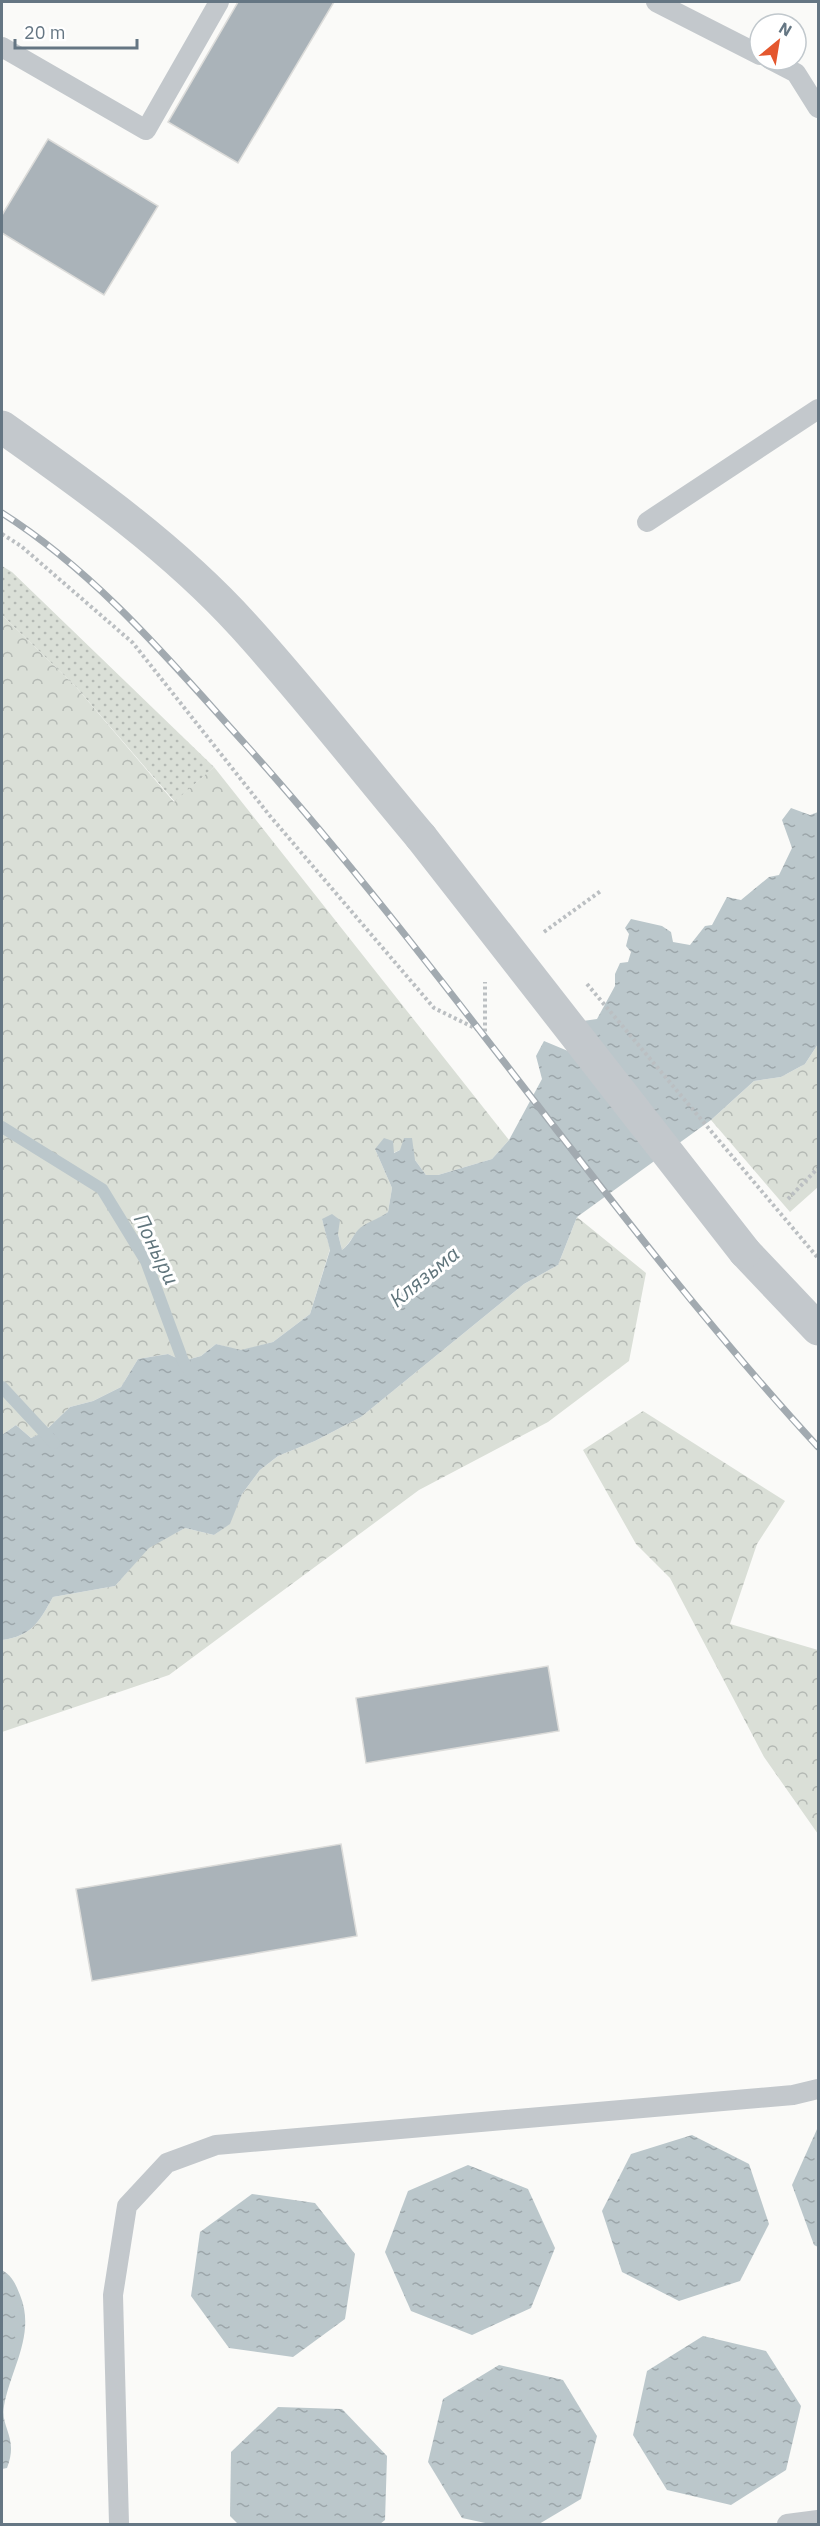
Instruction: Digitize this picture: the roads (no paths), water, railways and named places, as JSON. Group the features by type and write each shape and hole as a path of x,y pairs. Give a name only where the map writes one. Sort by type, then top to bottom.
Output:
{"street":[{"path":"2,428 141,528 242,624 421,837 745,1252 819,1329"}],"lane":[{"path":"2,47 146,130 219,2"},
{"path":"656,2 748,49"},
{"path":"794,72 819,108"},
{"path":"647,522 819,410"},
{"path":"119,2524 113,2295 127,2206 167,2163 216,2145 793,2095 819,2089"},
{"path":"787,2524 819,2520"}],"water":[{"name":"Клязьма","path":"791,808 810,815 818,812 818,1044 805,1064 781,1077 754,1081 711,1120 577,1217 558,1265 524,1284 361,1417 315,1441 278,1456 260,1470 242,1494 230,1524 214,1535 185,1528 149,1548 115,1586 53,1597 34,1626 21,1635 2,1640 2,1435 16,1425 31,1438 44,1432 70,1407 93,1401 121,1387 138,1359 168,1354 183,1361 201,1356 216,1344 241,1350 273,1342 310,1314 330,1250 322,1219 332,1214 340,1220 338,1234 342,1250 361,1228 388,1212 392,1188 375,1149 384,1138 393,1141 394,1153 400,1150 404,1138 412,1138 415,1160 426,1175 438,1175 492,1159 509,1140 542,1079 536,1056 544,1041 568,1051 576,1022 597,1019 615,986 615,974 620,963 628,962 631,952 626,946 629,934 625,928 631,919 662,926 671,932 673,942 690,945 705,926 712,925 727,897 741,900 769,877 779,875 792,848 782,820"},
{"path":"818,2127 818,2247 814,2245 792,2185"},
{"path":"692,2135 749,2164 769,2224 740,2281 679,2301 622,2272 602,2211 631,2154"},
{"path":"468,2165 528,2189 555,2248 531,2308 472,2335 411,2311 385,2252 408,2191"},
{"path":"252,2194 315,2203 355,2254 345,2319 293,2357 229,2348 191,2296 200,2232"},
{"path":"2,2270 17,2287 24,2309 25,2323 21,2351 4,2406 4,2421 11,2448 7,2468 2,2469"},
{"path":"703,2336 766,2351 801,2406 786,2470 731,2505 667,2490 633,2435 647,2371"},
{"path":"499,2365 563,2380 597,2436 581,2499 539,2524 490,2524 462,2518 428,2462 443,2399"},
{"path":"278,2407 342,2409 387,2456 385,2520 380,2524 238,2524 230,2516 231,2452"}],"waterway":[{"name":"Поныри","path":"2,1127 102,1189 146,1261 183,1361 192,1375"},
{"name":"Поныри","path":"2,1387 54,1443"}],"railway":[{"path":"2,513 70,563 132,620 246,745 392,918 671,1275 818,1447"}]}
